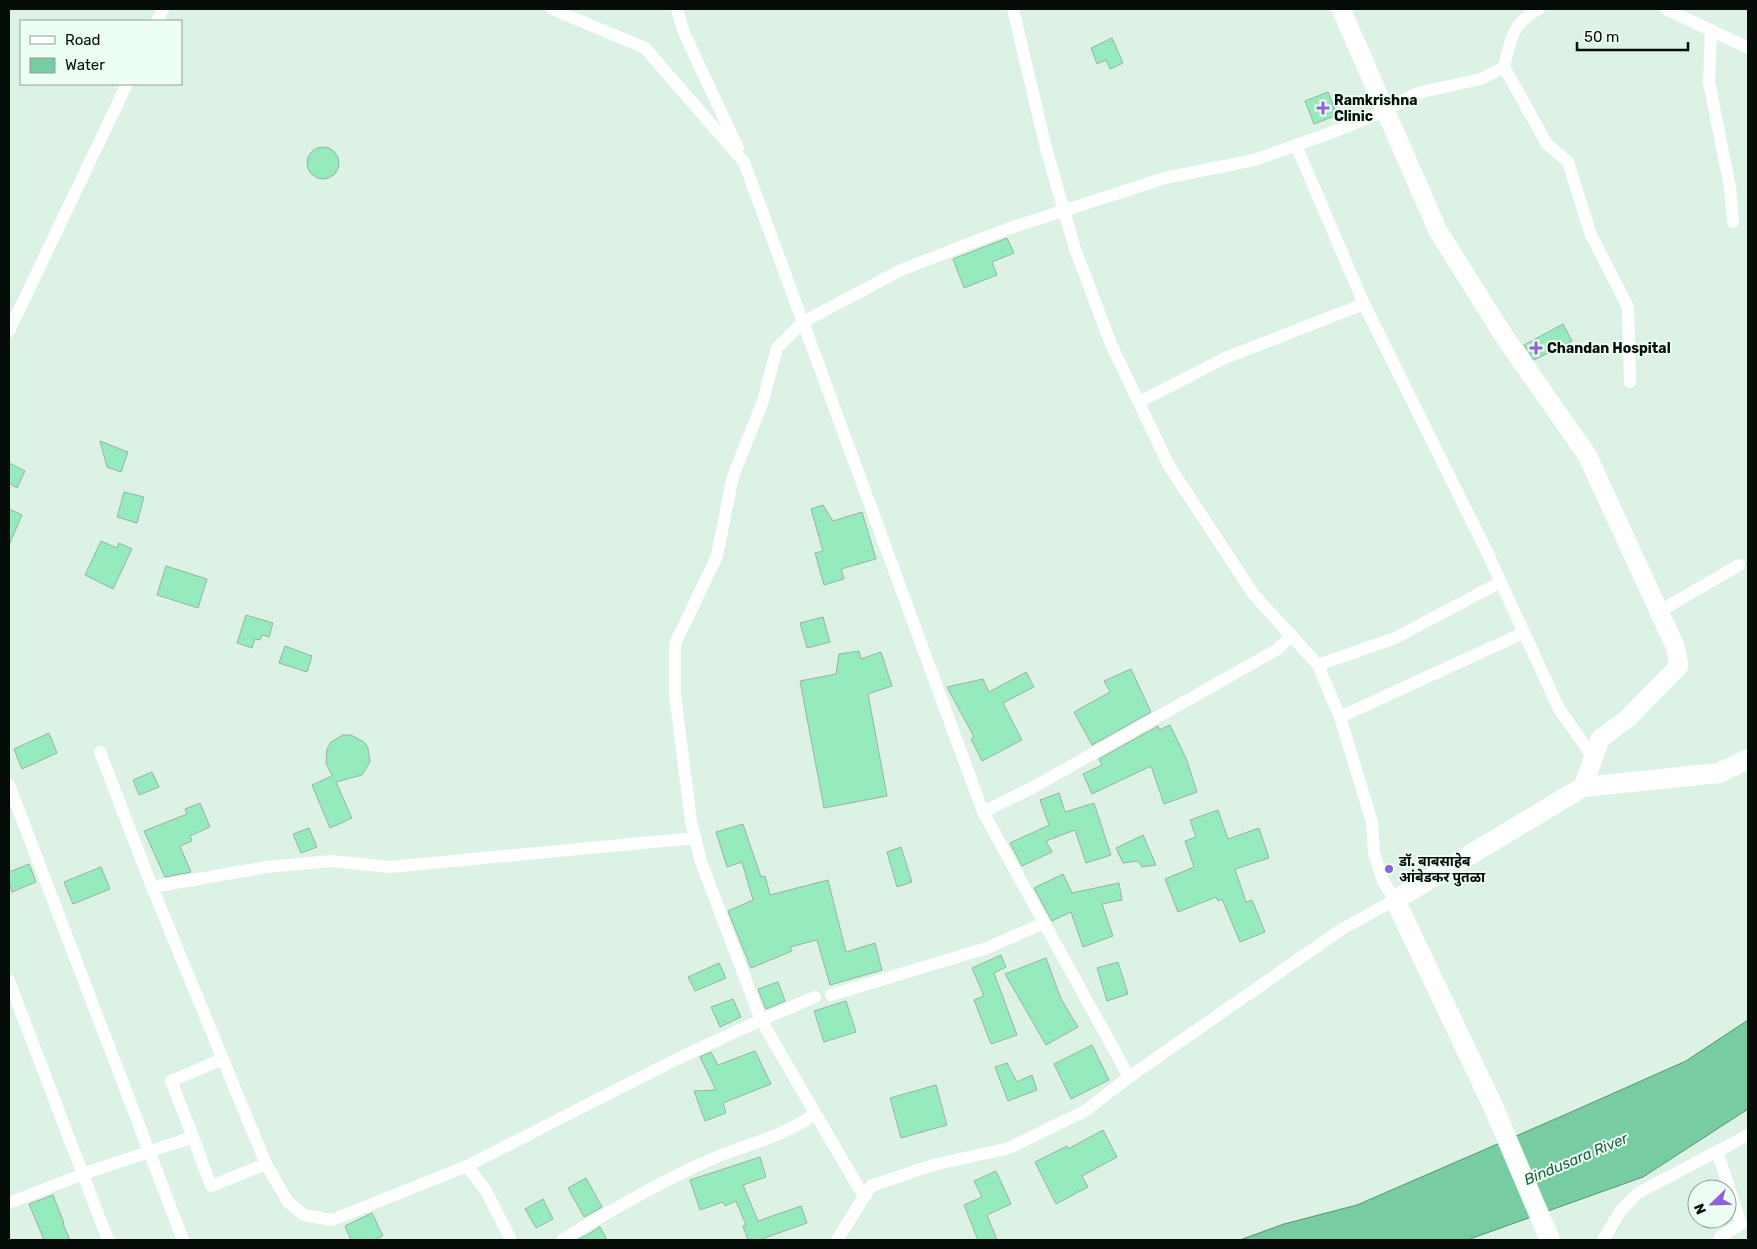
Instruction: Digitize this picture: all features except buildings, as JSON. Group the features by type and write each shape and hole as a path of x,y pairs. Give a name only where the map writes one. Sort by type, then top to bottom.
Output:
{"main road":[{"path":"1550,1240 1492,1104 1394,900 1583,787 1719,773 1748,759"}],"street":[{"path":"552,9 645,48 744,162"},
{"path":"677,9 684,33 744,162 983,812 1129,1077"},
{"path":"837,1240 871,1186 933,1165 1009,1148 1085,1111 1129,1077 1342,929 1394,900 1383,881 1374,853 1372,822 1340,717 1318,665 1254,595 1169,466 1111,344 1075,250 1012,9"},
{"path":"1341,9 1438,231 1504,336 1587,454 1675,646 1679,666 1628,718 1600,738 1583,787"},
{"path":"1540,9 1527,15 1513,30 1504,67 1547,144 1568,162 1591,235 1628,306 1630,382"},
{"path":"1666,9 1748,48"},
{"path":"1711,30 1709,82 1730,188 1733,222"},
{"path":"864,1198 761,1020 701,862 695,838 675,695 675,644 717,556 733,476 763,401 777,348 803,322 901,270 1008,229 1166,178 1254,160 1385,111 1417,93 1481,78 1504,67"},
{"path":"9,331 127,85"},
{"path":"1296,145 1364,304 1443,463 1559,709 1593,758"},
{"path":"1138,402 1225,358 1364,304"},
{"path":"1660,611 1739,566"},
{"path":"1318,665 1395,638 1500,583"},
{"path":"1340,717 1523,633"},
{"path":"983,812 1032,788 1278,649 1291,635"},
{"path":"100,752 152,888 266,1164 288,1202 304,1216 332,1220 467,1166 677,1059 815,997"},
{"path":"9,785 183,1240"},
{"path":"152,888 267,867 331,860 390,866 695,838"},
{"path":"831,994 987,948 1044,923"},
{"path":"9,980 108,1240"},
{"path":"223,1059 171,1081 211,1186 266,1164"},
{"path":"562,1240 626,1201 713,1159 795,1128 815,1114"},
{"path":"1603,1240 1621,1210 1638,1193 1748,1135"},
{"path":"10,1200 193,1137"},
{"path":"1716,1151 1741,1224 1720,1237 1721,1240"},
{"path":"467,1166 486,1190 511,1240"}],"water":[{"name":"Bindusara River","path":"1748,1020 1748,1109 1643,1177 1467,1240 1240,1240 1284,1224 1357,1205 1686,1061"}],"place":[{"name":"Ramkrishna Clinic","path":"1323,108"},
{"name":"Chandan Hospital","path":"1536,348"},
{"name":"डॉ. बाबसाहेब आंबेडकर पुतळा","path":"1389,869"}]}
